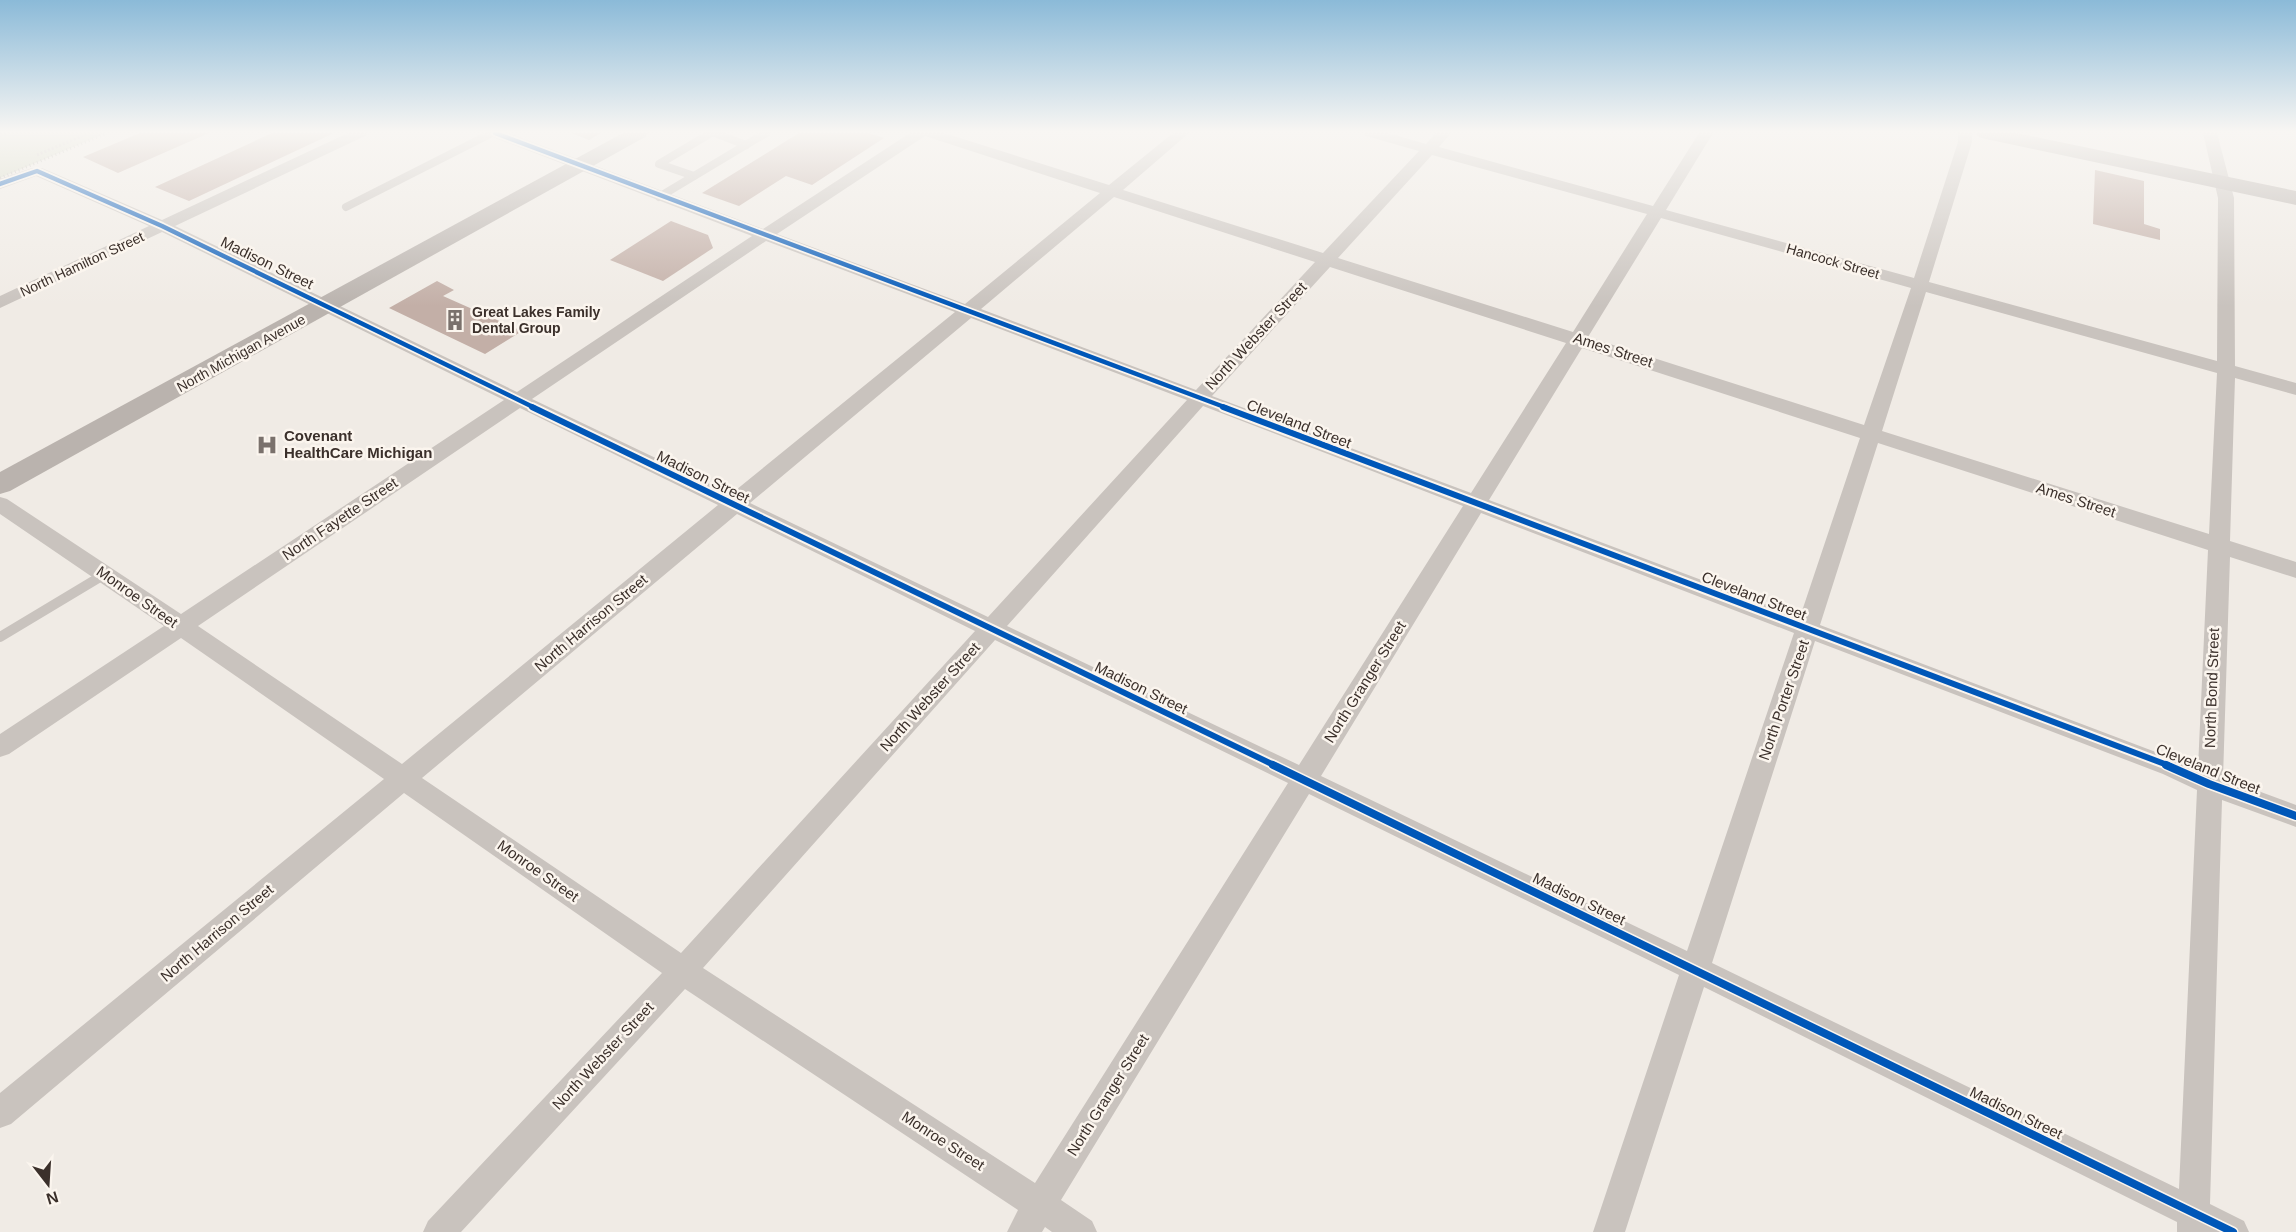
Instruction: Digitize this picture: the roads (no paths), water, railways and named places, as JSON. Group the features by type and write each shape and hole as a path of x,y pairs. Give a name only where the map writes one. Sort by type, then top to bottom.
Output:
{"main road":[{"name":"North Michigan Avenue","path":"0,484 534,190"},
{"path":"2260,190 2296,198"}],"street":[{"name":"Madison Street","path":"91,190 991,630 1694,968 2193,1223 2233,1232"},
{"name":"North Hamilton Street","path":"0,303 238,190"},
{"name":"Cleveland Street","path":"644,190 1199,398 2296,816"},
{"name":"North Fayette Street","path":"0,747 833,190"},
{"name":"North Webster Street","path":"439,1232 682,971 1199,398 1391,190"},
{"name":"Hancock Street","path":"1590,190 1657,212 2296,389"},
{"name":"North Granger Street","path":"1023,1232 1670,190"},
{"name":"North Porter Street","path":"1609,1232 1694,968 1808,630 1950,190"},
{"name":"North Bond Street","path":"2193,1223 2226,369 2226,198 2223,190"},
{"name":"Ames Street","path":"1111,191 2296,570"},
{"name":"North Harrison Street","path":"0,1113 1111,191"},
{"name":"Monroe Street","path":"0,504 404,778 682,971 1081,1232"}],"lane":[{"path":"346,207 379,190"},
{"path":"659,196 669,190"},
{"path":"0,637 105,574"}],"place":[{"name":"Great Lakes Family Dental Group","path":"455,320"},
{"name":"Covenant HealthCare Michigan","path":"267,445"}]}
